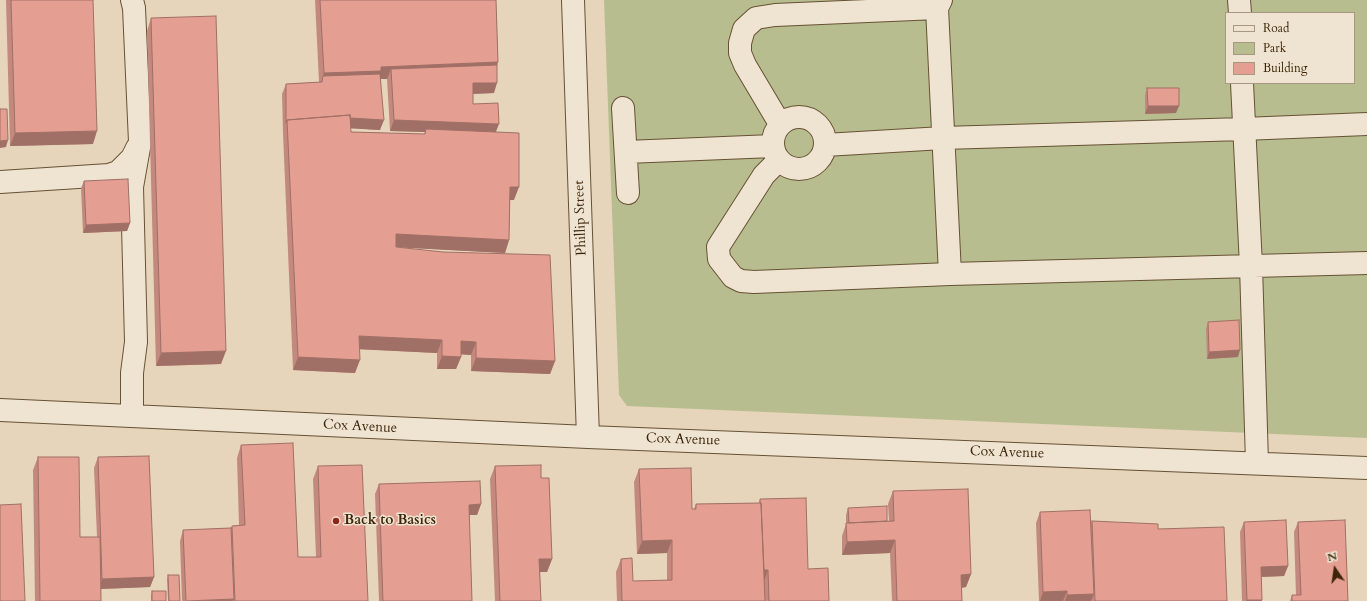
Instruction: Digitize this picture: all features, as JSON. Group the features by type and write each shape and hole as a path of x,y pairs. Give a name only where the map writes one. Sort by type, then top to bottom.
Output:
{"street":[{"path":"132,0 134,8 140,142 132,187 136,342 132,373 132,416"},
{"name":"Phillip Street","path":"573,0 588,437"},
{"path":"1240,0 1240,12"},
{"path":"780,124 745,65 740,53 740,43 744,29 756,18 775,15 939,4 943,138 950,274"},
{"path":"1242,84 1243,129 1251,266 1257,462"},
{"path":"623,108 628,193"},
{"path":"796,117 813,121 824,135 825,145 818,160 811,166 803,168 794,168 785,165 776,153 773,138 780,124 788,119 796,117"},
{"path":"825,145 943,138 1367,124"},
{"path":"0,182 114,174 132,158 140,142"},
{"path":"626,152 776,153"},
{"path":"776,153 764,175 718,247 719,259 733,277 741,281 754,282 950,274 1367,263"},
{"name":"Cox Avenue","path":"0,410 588,437 1257,462 1367,468"}],"green space":[{"path":"604,0 1367,0 1367,438 627,406 619,395"}],"building":[{"path":"11,0 93,0 97,131 15,133"},
{"path":"320,0 496,0 498,62 381,67 381,71 324,73"},
{"path":"216,16 226,351 161,353 151,18"},
{"path":"497,65 497,83 473,83 473,104 498,103 499,124 394,120 391,69"},
{"path":"380,74 384,120 350,118 350,115 287,120 286,123 286,84 322,82 323,76"},
{"path":"1147,88 1179,88 1179,106 1148,106"},
{"path":"0,109 7,109 8,140 0,141"},
{"path":"350,115 351,132 425,134 426,129 519,133 519,187 510,187 509,240 396,234 396,247 443,252 550,255 555,361 476,358 476,342 461,341 461,357 442,356 442,340 359,336 360,360 298,357 287,120"},
{"path":"128,179 130,223 86,225 84,181"},
{"path":"1239,320 1240,350 1209,352 1208,322"},
{"path":"293,443 298,557 321,557 318,466 362,465 368,601 235,601 232,526 245,525 241,445"},
{"path":"149,456 154,577 102,579 98,457"},
{"path":"38,457 79,457 80,537 100,537 101,601 40,601"},
{"path":"541,465 541,478 549,478 552,559 539,559 541,601 500,601 495,466"},
{"path":"691,468 692,509 696,509 696,504 761,503 765,601 622,601 621,559 632,558 633,581 672,580 672,540 642,541 639,469"},
{"path":"480,481 481,504 469,505 472,601 383,601 379,484"},
{"path":"968,489 971,574 961,575 962,601 897,601 895,540 847,542 846,523 894,521 893,491"},
{"path":"806,498 808,569 828,568 829,601 769,601 768,570 764,570 760,499"},
{"path":"21,504 25,601 0,601 0,505"},
{"path":"887,506 887,521 849,523 848,508"},
{"path":"1090,510 1094,594 1067,595 1067,591 1043,592 1040,512"},
{"path":"1286,520 1288,566 1261,567 1262,600 1247,600 1244,522"},
{"path":"1345,520 1348,601 1292,601 1292,595 1301,595 1298,522"},
{"path":"1092,521 1158,524 1158,529 1224,527 1227,601 1095,601"},
{"path":"231,528 234,599 186,601 183,530"},
{"path":"168,575 179,575 180,601 169,601"},
{"path":"152,591 166,591 166,601 152,601"}],"place":[{"name":"Back to Basics","path":"336,521"}]}
